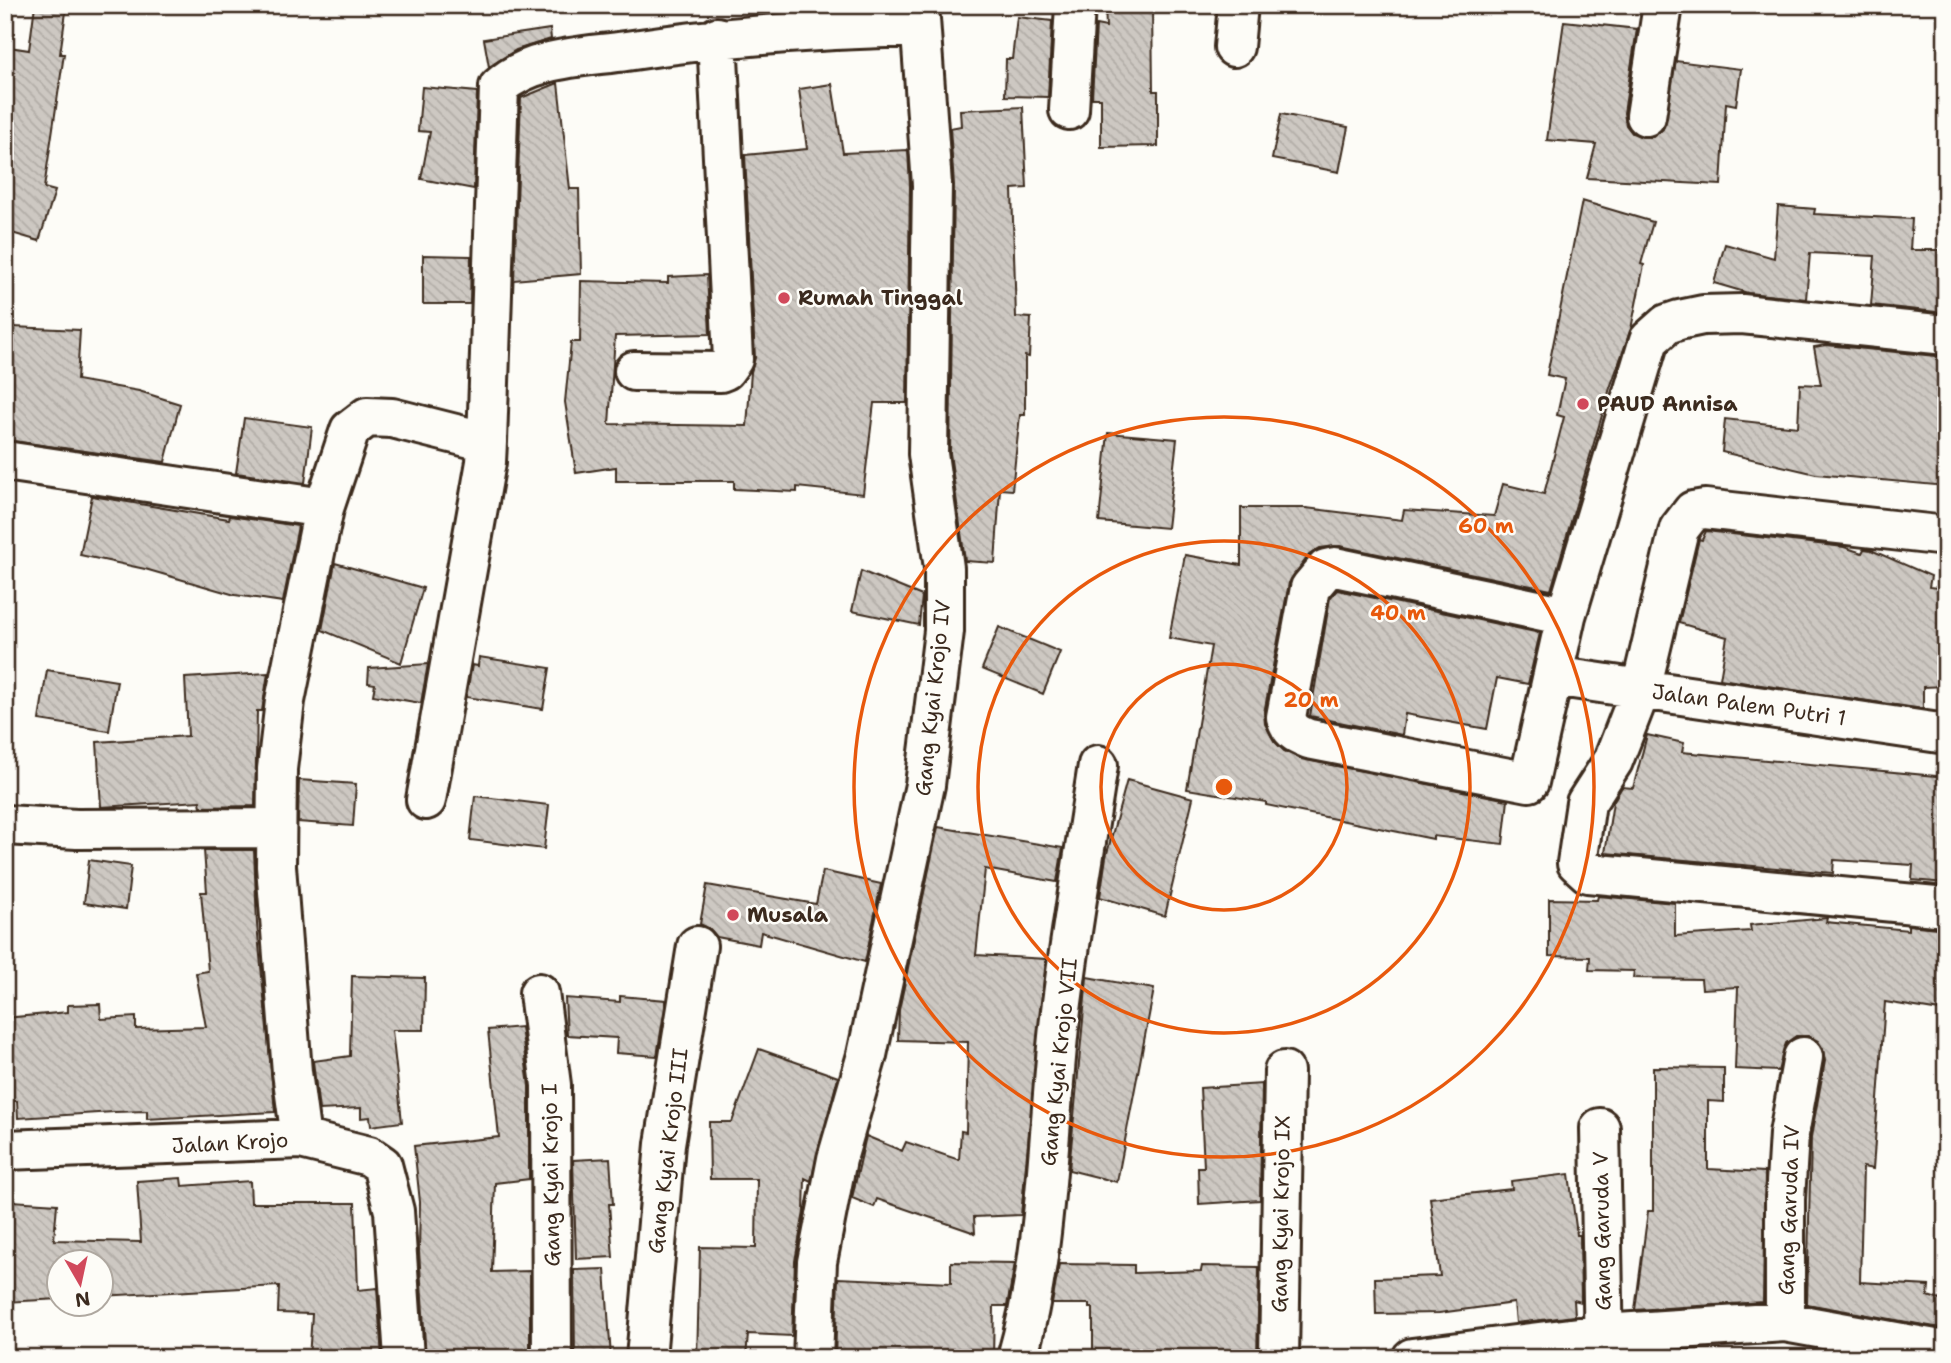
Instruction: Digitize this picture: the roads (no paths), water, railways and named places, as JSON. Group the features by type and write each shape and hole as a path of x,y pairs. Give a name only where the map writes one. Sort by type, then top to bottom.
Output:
{"street":[{"path":"1069,110 1075,5"},
{"path":"1234,47 1238,5"},
{"path":"1646,116 1663,5"},
{"path":"426,800 486,462 499,87 514,74 566,60 718,37 818,29 920,16"},
{"name":"Gang Kyai Krojo IV","path":"813,1358 817,1262 837,1159 867,1055 925,785 944,631 944,568 928,454 932,185 920,16"},
{"path":"634,371 720,372 726,370 733,359 718,37"},
{"path":"1566,616 1335,567 1326,569 1310,588 1286,717 1296,734 1309,739 1526,783 1566,616 1649,340 1656,332 1679,320 1703,315 1742,314 1946,335"},
{"path":"301,1139 292,1072 275,828 277,769 285,701 324,508 350,430 367,417 392,418 487,442"},
{"path":"5,461 324,508"},
{"path":"1946,536 1705,509 1693,511 1679,530 1641,689 1613,761 1586,803 1577,852 1577,863 1588,873 1946,907"},
{"name":"Jalan Palem Putri 1","path":"1553,676 1946,734"},
{"name":"Gang Kyai Krojo VII","path":"1017,1358 1031,1310 1045,1218 1059,1026 1098,765"},
{"path":"5,825 77,829 275,828"},
{"name":"Gang Kyai Krojo III","path":"646,1358 665,1144 697,946"},
{"name":"Gang Kyai Krojo I","path":"539,993 551,1084 552,1358"},
{"name":"Gang Garuda IV","path":"1785,1322 1785,1199 1789,1134 1803,1057"},
{"name":"Gang Kyai Krojo IX","path":"1279,1358 1284,1070"},
{"name":"Gang Garuda V","path":"1600,1128 1604,1346"},
{"name":"Jalan Krojo","path":"5,1150 301,1139 369,1156 382,1165 394,1211 404,1358"},
{"path":"1412,1358 1604,1346 1785,1322 1946,1350"}],"place":[{"name":"Rumah Tinggal","path":"784,298"},
{"name":"PAUD Annisa","path":"1583,404"},
{"name":"Musala","path":"733,915"}]}
